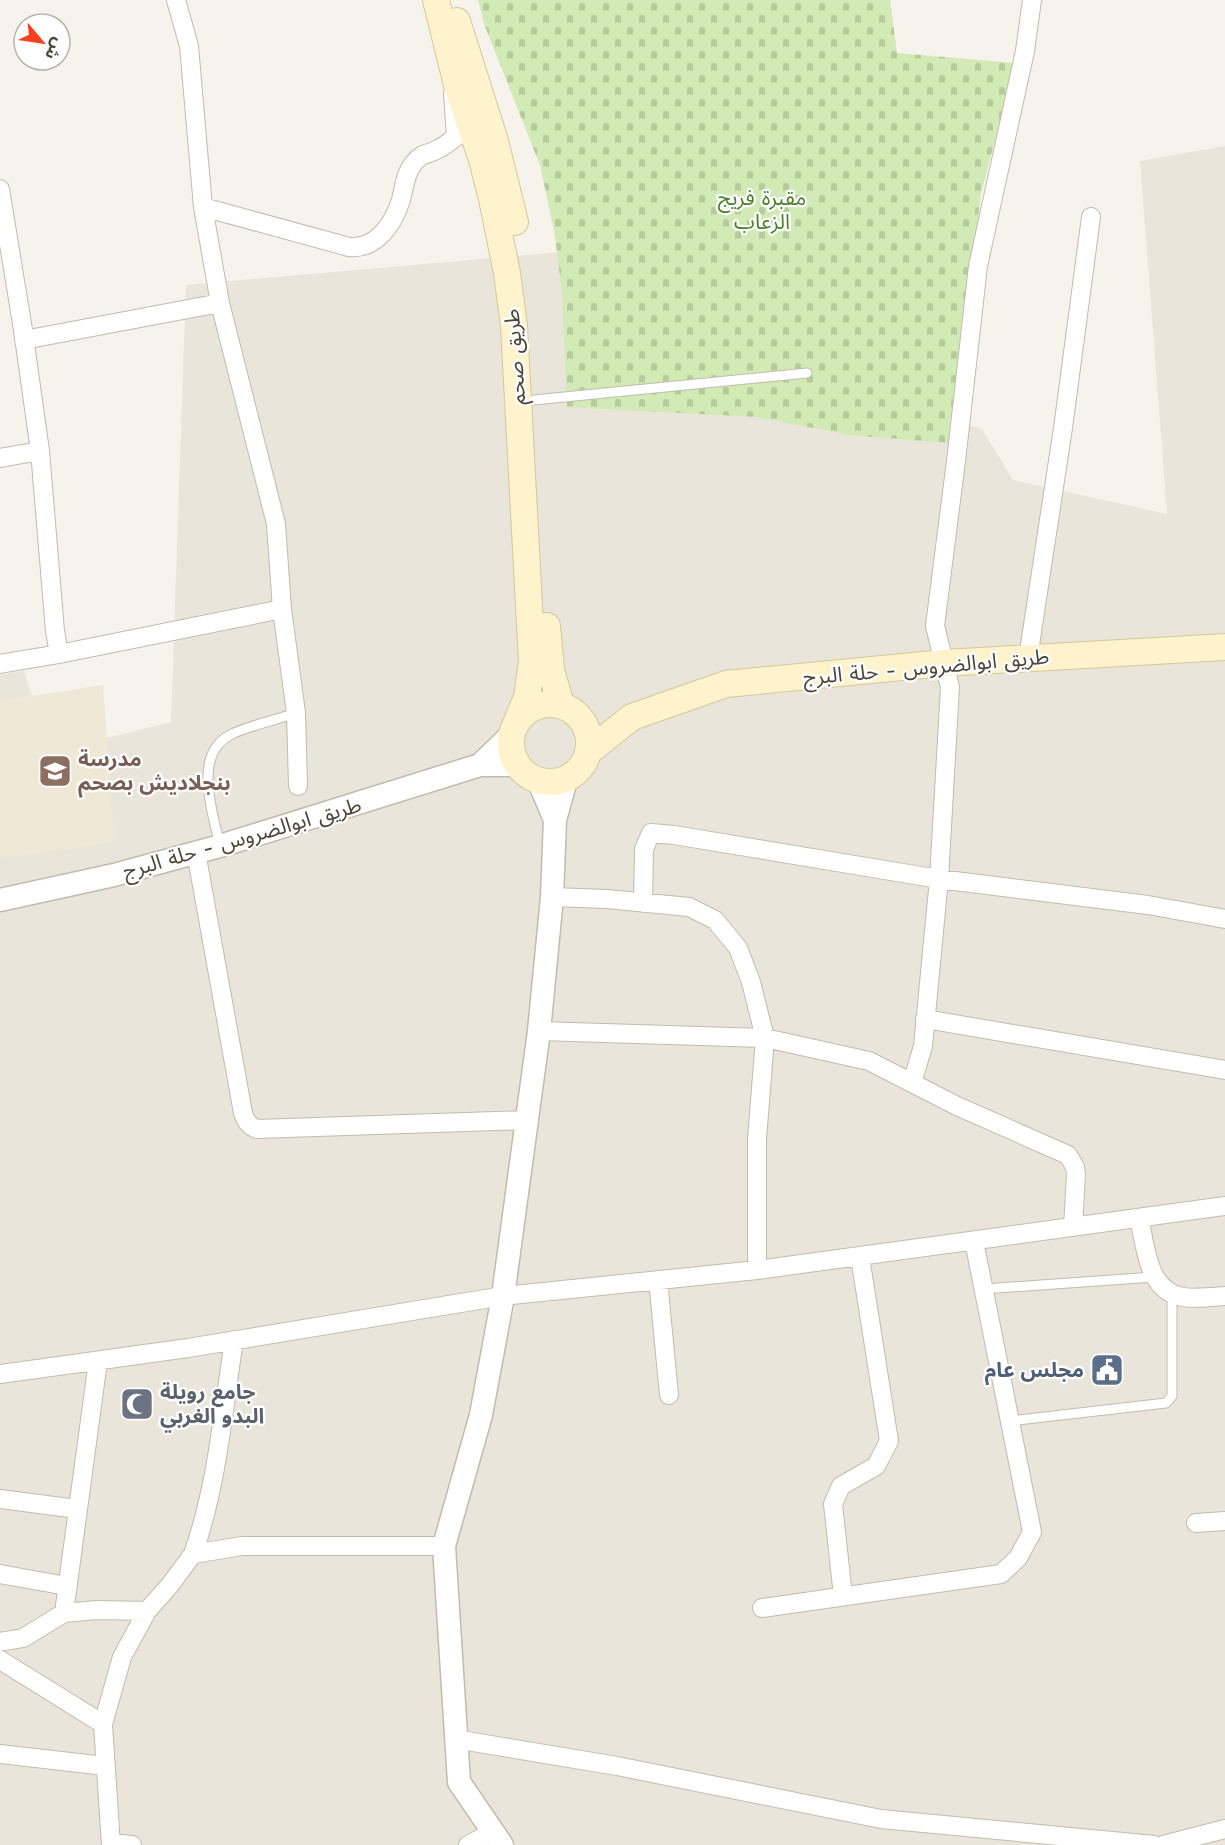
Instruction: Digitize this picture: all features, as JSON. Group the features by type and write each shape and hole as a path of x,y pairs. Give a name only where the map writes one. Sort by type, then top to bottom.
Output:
{"main road":[{"name":"طريق صحم","path":"435,0 492,199 507,273 514,326 532,661 527,698 514,728"},
{"name":"طريق صحم","path":"453,0 459,28 495,141 519,242 532,338 549,657 570,711"},
{"name":"طريق ابوالضروس - حلة البرج","path":"588,752 632,717 726,684 944,663 1225,647"},
{"path":"545,704 570,711 588,734 588,752 584,763 566,780 552,783 539,782 526,776 517,765 511,751 514,728 529,710 545,704"},
{"name":"طريق ابوالضروس - حلة البرج","path":"570,711 632,717"}],"street":[{"path":"176,0 189,46 203,207 220,303 276,524 282,609 296,713 298,786"},
{"path":"912,1083 922,1046 939,879 950,687 935,626 978,266 1025,51 1032,0"},
{"path":"203,207 349,247 356,248 372,242 385,232 394,215 411,166 421,154 439,149 456,137 452,65"},
{"path":"0,189 3,224 24,340 40,451 55,631 59,654"},
{"path":"1028,658 1063,428 1091,217"},
{"path":"24,340 220,303"},
{"path":"0,458 40,451"},
{"path":"0,664 282,609"},
{"name":"طريق ابوالضروس - حلة البرج","path":"480,765 514,728"},
{"name":"طريق ابوالضروس - حلة البرج","path":"0,900 114,875 220,846 480,765 517,765"},
{"path":"468,1845 498,1838 459,1782 444,1546 481,1415 503,1296 539,1031 552,897 555,820 566,780"},
{"path":"539,782 555,820"},
{"path":"643,903 644,849 651,833 939,879 1148,905 1225,919"},
{"path":"196,852 243,1113 245,1121 250,1126 257,1129 527,1120"},
{"path":"552,897 607,899 689,908 715,920 738,948 751,982 765,1038 757,1140 757,1270"},
{"path":"925,1019 1225,1070"},
{"path":"539,1031 765,1038 869,1061 957,1106 1068,1155 1076,1174 1073,1227"},
{"path":"0,1374 234,1340 503,1296 757,1270 1225,1206"},
{"path":"1138,1218 1154,1277 1161,1287 1185,1298 1225,1296"},
{"path":"762,1608 1001,1574 1018,1558 1032,1532 974,1241"},
{"path":"843,1596 833,1504 841,1486 876,1466 889,1441 860,1257"},
{"path":"658,1280 669,1395"},
{"path":"132,1845 111,1844 103,1724 122,1657 147,1611 193,1554 203,1527 234,1340"},
{"path":"64,1613 98,1361"},
{"path":"0,1499 77,1509"},
{"path":"1196,1523 1225,1521"},
{"path":"193,1554 242,1546 444,1546"},
{"path":"0,1574 67,1586"},
{"path":"0,1642 23,1638 64,1613 97,1610 147,1611"},
{"path":"0,1659 103,1724"},
{"path":"455,1739 617,1766 880,1819 1154,1845"},
{"path":"0,1754 105,1766"},
{"path":"1163,1845 1225,1829"}],"lane":[{"path":"534,400 807,373"},
{"path":"220,846 208,791 208,774 214,748 230,735 296,713"},
{"path":"984,1289 1154,1277"},
{"path":"1010,1421 1166,1403 1172,1396 1172,1294"}],"shaded area":[{"path":"1225,146 1225,1845 0,1845 0,675 24,671 50,752 171,722 186,285 674,242 653,341 982,429 1013,480 1167,514 1140,161"},
{"name":"مدرسة بنجلاديش بصحم","path":"103,685 114,842 0,859 0,701"}],"green space":[{"name":"مقبرة فريج الزعاب","path":"478,0 890,0 897,53 1015,63 981,194 950,443 849,435 756,417 567,407 562,293 555,236 540,165 484,24"}],"place":[{"name":"مدرسة بنجلاديش بصحم","path":"55,771"},
{"name":"مجلس عام","path":"1107,1370"},
{"name":"جامع رويلة البدو الغربي","path":"137,1404"}]}
